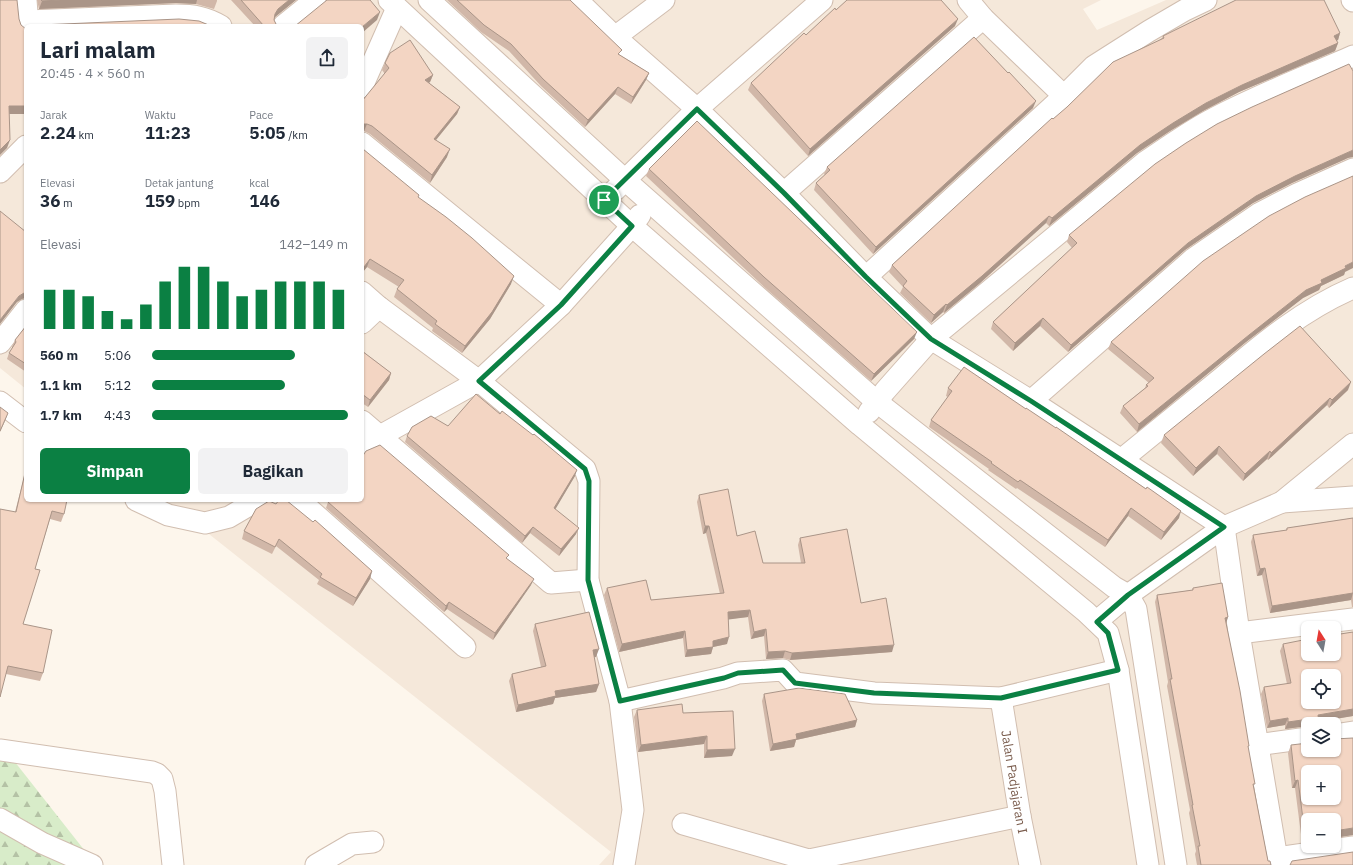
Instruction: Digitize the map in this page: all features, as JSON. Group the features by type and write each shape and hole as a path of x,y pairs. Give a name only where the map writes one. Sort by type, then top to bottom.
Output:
{"street":[{"path":"26,0 28,23 193,15 208,19 217,24"},
{"path":"285,24 315,0"},
{"path":"429,0 625,180 877,402 1114,587 1128,595 1136,610 1176,865"},
{"path":"577,0 615,37 697,109 784,193 866,277 931,339 1031,401 1224,527 1239,633 1277,861 1353,847"},
{"path":"615,37 664,0"},
{"path":"604,200 697,109 822,0"},
{"path":"968,0 983,18 1064,96"},
{"path":"866,277 1064,96 1094,66 1149,31 1185,10 1206,0"},
{"path":"364,82 393,4 632,226 860,425 1097,622 1108,633 1118,670 1148,865"},
{"path":"784,193 983,18"},
{"path":"860,425 877,402 931,339 1145,162 1180,138 1209,121 1245,103 1353,56"},
{"path":"364,145 561,305"},
{"path":"0,172 24,148"},
{"path":"1031,401 1193,259 1260,213 1297,194 1353,169"},
{"path":"364,445 479,381 561,305 632,226 650,202"},
{"path":"1121,460 1264,343 1302,316 1335,296 1353,288"},
{"path":"364,294 379,307 479,381 585,469 589,481 588,580 620,701 633,810 624,865"},
{"path":"364,321 379,307"},
{"path":"0,343 24,313"},
{"path":"0,402 24,420"},
{"path":"364,423 552,583 588,580"},
{"path":"1097,622 1128,595 1224,527 1282,502 1353,444"},
{"path":"1282,502 1353,497"},
{"path":"140,502 168,515 205,523 229,517 255,502"},
{"path":"301,502 466,647"},
{"path":"1239,633 1353,619"},
{"path":"620,701 724,678 738,673 783,670 795,683 874,693 1001,698 1118,670"},
{"name":"Jalan Padjajaran I","path":"1001,698 1020,816 1030,865"},
{"path":"1341,734 1353,732"},
{"path":"1257,745 1301,739"},
{"path":"0,750 152,772 157,774 162,779 165,791 173,865"},
{"path":"683,824 808,862 1020,816"},
{"path":"0,819 42,843 92,865"},
{"path":"316,865 352,844 373,842"}],"shaded area":[{"path":"0,0 1101,0 1083,9 1097,30 1166,0 1353,0 1353,865 599,865 611,852 169,502 364,502 364,24 24,24 24,387 0,368"}],"green space":[{"path":"0,743 96,865 0,865"}],"building":[{"path":"0,0 17,0 19,19 21,25 24,27 24,106 9,106 10,140 0,150"},
{"path":"241,0 289,0 278,9 275,14 274,20 276,24 262,24"},
{"path":"327,0 370,0 380,12 364,25 364,24 297,24"},
{"path":"457,0 570,0 622,50 618,54 649,73 633,97 618,87 588,120 543,79 511,44 484,25"},
{"path":"847,0 941,0 958,19 810,149 751,83 804,33 806,35 835,8 836,10"},
{"path":"1236,0 1324,0 1340,33 1334,36 1338,43 1242,85 1206,103 1140,145 1052,218 1049,216 982,276 934,315 903,286 907,281 892,265 1052,118 1053,119 1067,107 1113,62 1164,38 1163,36"},
{"path":"179,19 199,21 206,24 63,24"},
{"path":"974,37 1036,101 876,247 816,183 830,170 827,167"},
{"path":"410,40 433,75 425,80 460,107 434,139 450,149 432,175 372,126 364,124 364,99 389,68 385,63 390,53"},
{"path":"1349,64 1353,71 1353,150 1295,176 1256,196 1188,243 1071,345 1043,318 1015,343 993,322 1077,243 1069,235 1155,164 1217,124"},
{"path":"697,121 917,332 874,374 764,277 649,169"},
{"path":"364,150 419,195 418,197 472,238 514,276 492,312 465,346 435,324 437,321 397,289 404,280 370,259 364,267"},
{"path":"1353,176 1353,262 1345,266 1346,268 1321,280 1322,283 1306,290 1139,424 1123,406 1148,386 1146,385 1154,378 1111,342 1203,261 1269,216 1305,197"},
{"path":"0,211 24,230 24,293 19,296 0,320"},
{"path":"1300,326 1351,382 1332,400 1330,398 1271,453 1270,451 1245,474 1219,446 1196,468 1164,435"},
{"path":"24,329 24,363 9,353 16,342 15,340"},
{"path":"364,353 391,373 370,400 364,396"},
{"path":"964,367 1181,511 1164,532 1131,508 1108,540 1020,480 1018,482 931,420 952,391 948,388"},
{"path":"476,394 500,414 502,411 533,435 534,434 577,470 554,508 579,528 561,549 533,527 525,536 407,436 412,427 431,416 448,426"},
{"path":"0,407 8,413 0,431"},
{"path":"380,445 509,555 506,558 534,579 495,633 449,602 446,606 328,502 364,502 364,454 366,451"},
{"path":"24,477 24,502 67,502 64,514 52,511 35,569 40,570 23,624 52,630 43,673 8,666 0,697 0,509 16,512"},
{"path":"728,489 737,536 755,531 763,563 805,563 800,538 847,529 861,603 886,598 894,645 792,653 785,651 768,652 766,629 754,632 750,610 728,612 729,637 713,641 713,647 687,650 685,631 622,644 607,588 646,580 651,600 724,593 709,526 705,526 699,495"},
{"path":"267,502 276,504 278,502 288,502 313,522 315,520 372,571 356,598 320,577 322,574 279,539 275,547 244,531 256,509"},
{"path":"1353,518 1353,593 1272,606 1265,568 1260,569 1253,535 1287,530 1287,528"},
{"path":"1222,583 1228,617 1225,618 1240,691 1255,784 1253,784 1268,861 1270,861 1271,865 1201,865 1198,846 1200,846 1170,679 1172,679 1157,595 1193,590 1193,588"},
{"path":"589,612 599,649 593,650 599,684 555,691 556,696 518,705 512,674 546,666 535,624"},
{"path":"1353,632 1353,709 1318,715 1318,717 1301,717 1301,720 1288,722 1288,718 1270,721 1264,687 1291,683 1283,644 1301,640 1301,661 1341,661 1341,634"},
{"path":"799,688 845,694 857,720 796,734 797,739 773,744 764,694"},
{"path":"682,704 683,713 733,711 735,749 707,750 707,736 641,745 637,710"},
{"path":"1353,738 1353,828 1341,830 1341,813 1302,813 1301,805 1341,805 1341,765 1301,765 1301,804 1298,780 1295,781 1291,745 1301,744 1301,757 1341,757 1341,739"},
{"path":"1353,852 1353,865 1290,865 1292,861"}],"route":[{"path":"697,109 784,193 866,277 931,339 1031,401 1224,527 1128,595 1097,622 1108,633 1118,670 1001,698 874,693 795,683 783,670 738,673 724,678 620,701 588,580 589,481 585,469 479,381 561,305 632,226 604,200 697,109"}]}
